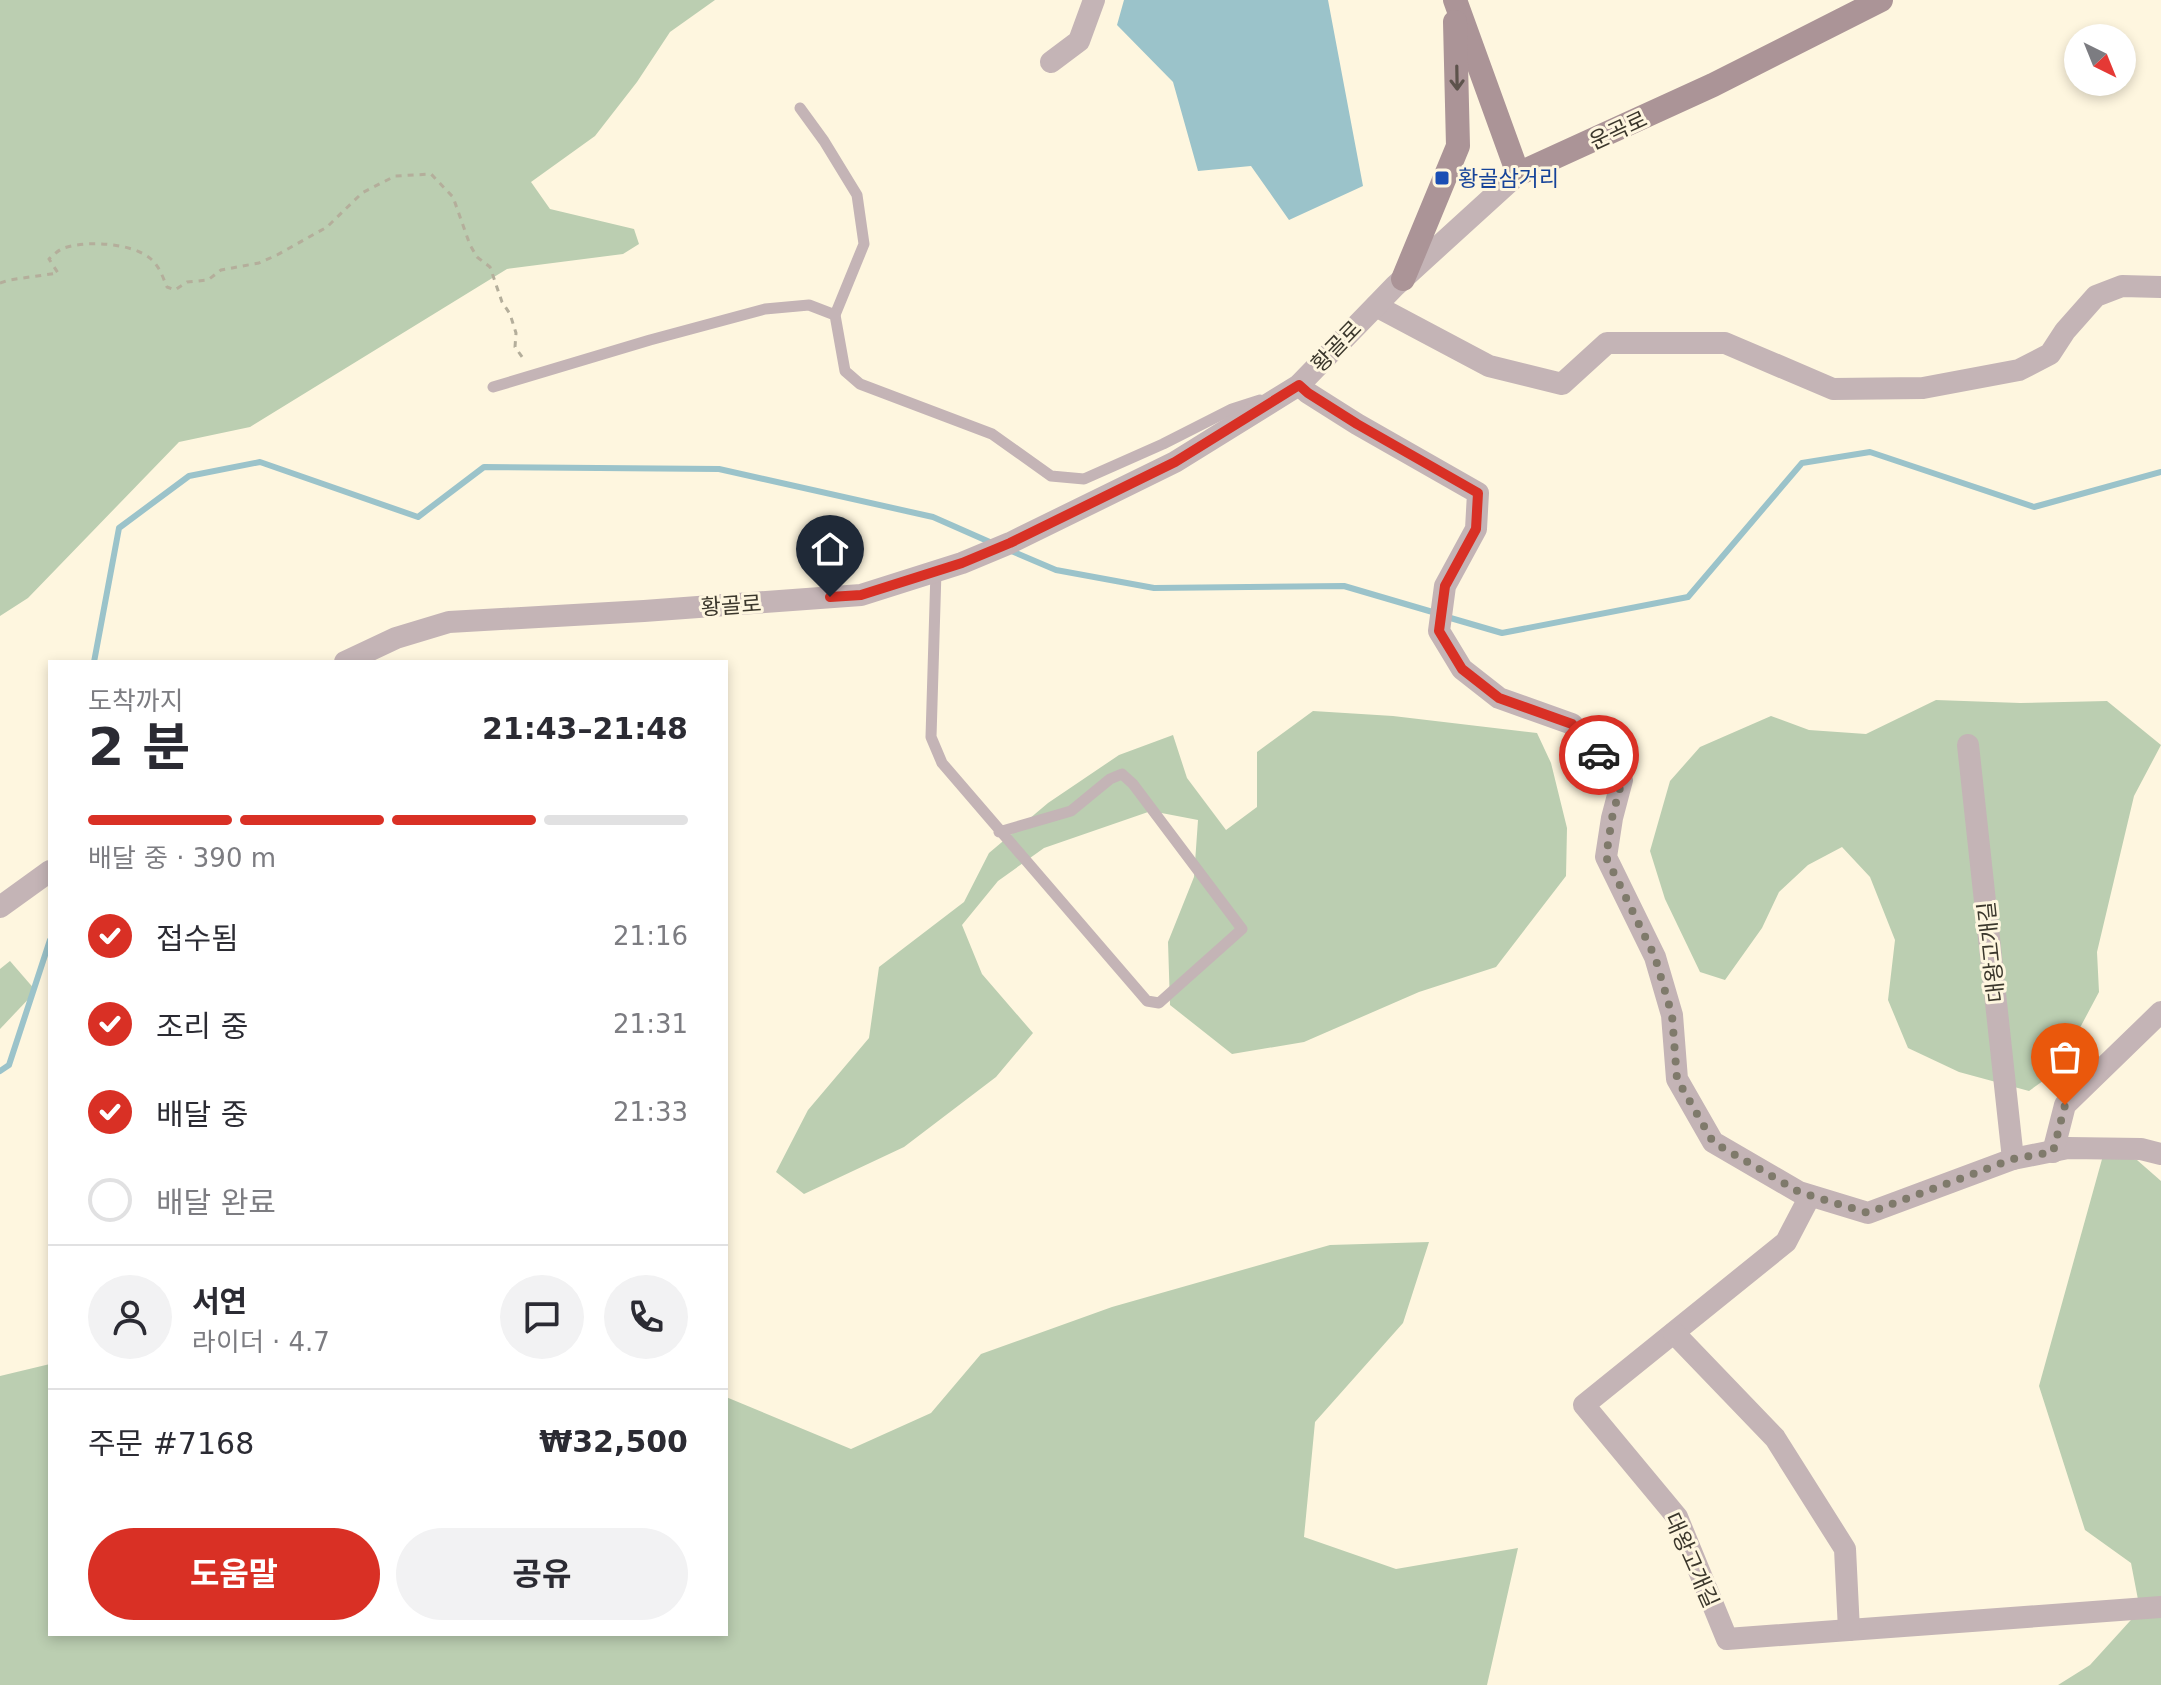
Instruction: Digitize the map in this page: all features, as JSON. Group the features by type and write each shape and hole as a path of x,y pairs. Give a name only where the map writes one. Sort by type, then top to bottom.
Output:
{"street":[{"path":"1051,62 1079,41 1094,0"},
{"path":"1455,0 1518,174"},
{"path":"1403,279 1458,146 1455,0"},
{"name":"운곡로","path":"1518,174 1713,85 1881,0"},
{"name":"황골로","path":"349,660 396,638 449,622 861,595 962,563 1010,543 1175,462 1294,388 1403,279 1518,174"},
{"path":"1376,306 1489,366 1562,384 1607,343 1725,343 1833,389 1923,388 2019,370 2050,354 2065,331 2096,296 2122,286 2161,287"},
{"path":"1294,388 1308,393 1478,493 1476,529 1445,586 1439,631 1462,669 1499,698 1572,724 1622,780 1606,857 1655,957 1672,1015 1677,1079 1713,1142 1799,1192 1868,1213 2013,1159 2068,1148 2141,1149 2161,1154"},
{"name":"대왕고개길","path":"1968,745 2013,1159"},
{"path":"0,907 48,873"},
{"path":"2053,1152 2065,1105 2161,1012"},
{"name":"대왕고개길","path":"1810,1196 1786,1242 1584,1405 1677,1517 1727,1639 2161,1607"},
{"path":"1674,1333 1775,1438 1845,1549 1849,1630"}],"lane":[{"path":"800,108 857,195 864,244 835,315 845,371 860,384 992,434 1051,476 1084,479 1232,409 1294,388"},
{"path":"493,387 765,309 809,305 835,315"},
{"path":"936,571 931,737 942,763 999,832 1147,1001 1159,1003 1242,929 1133,784 1122,774 1110,779 1071,811 999,832"}],"path":[{"path":"0,283 58,273 49,259 61,248 103,243 136,251 150,258 167,287 175,290 187,282 208,280 221,270 259,263 277,255 327,227 362,193 395,176 431,174 453,197 470,245 477,257 490,267 516,333 515,347 535,374"}],"green space":[{"path":"0,0 715,0 670,32 637,82 595,136 531,182 550,209 634,229 639,244 623,254 507,269 250,427 179,442 28,598 0,616"},
{"path":"1936,700 2020,703 2107,701 2161,745 2134,796 2097,952 2099,992 2057,1071 2029,1091 1959,1072 1908,1048 1888,1000 1895,940 1870,877 1842,847 1808,865 1779,892 1762,928 1725,980 1700,972 1665,899 1650,851 1670,781 1700,747 1771,716 1809,730 1866,734"},
{"path":"1313,711 1393,716 1537,733 1551,763 1567,828 1566,876 1496,967 1419,992 1304,1042 1232,1054 1170,1005 1168,942 1194,877 1198,820 1151,811 1044,848 998,881 962,925 982,974 1033,1033 996,1077 904,1147 804,1194 776,1172 808,1110 869,1038 879,967 964,902 989,853 1048,803 1119,755 1173,735 1187,778 1226,830 1257,807 1257,752"},
{"path":"10,961 36,991 0,1029 0,969"},
{"path":"2104,1152 2137,1160 2161,1181 2161,1685 2058,1685 2090,1665 2140,1610 2131,1563 2085,1530 2039,1386"},
{"path":"1429,1242 1403,1323 1315,1422 1304,1537 1396,1569 1518,1548 1487,1685 0,1685 0,1376 48,1364 48,1636 728,1636 728,1398 851,1449 931,1413 981,1354 1112,1307 1330,1245"}],"water":[{"path":"1124,0 1328,0 1363,186 1289,220 1251,166 1198,171 1173,82 1117,25"}],"waterway":[{"path":"1447,617 1502,633 1688,597 1802,463 1870,452 2034,507 2161,472"},
{"path":"94,660 119,528 189,476 260,462 418,517 484,467 719,469 933,517 992,543"},
{"path":"1009,550 1056,570 1154,588 1344,586 1436,613"},
{"path":"0,1071 9,1065 48,946"}],"way so far":[{"path":"1599,755 1622,780 1606,857 1655,957 1672,1015 1677,1079 1713,1142 1799,1192 1868,1213 2013,1159 2053,1152 2065,1105"}],"place":[{"name":"황골삼거리","path":"1442,178"}],"route":[{"path":"830,597 861,595 962,563 1010,543 1175,462 1299,385 1357,424 1478,493 1476,529 1445,586 1439,631 1462,669 1499,698 1572,724 1599,755"}]}
